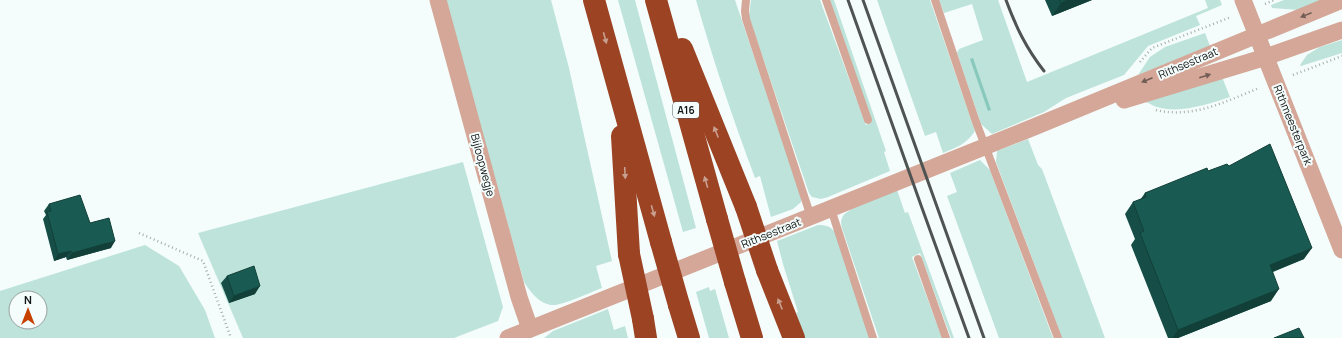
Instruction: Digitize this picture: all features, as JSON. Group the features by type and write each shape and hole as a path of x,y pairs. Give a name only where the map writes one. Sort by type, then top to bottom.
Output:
{"highway":[{"path":"594,0 661,242 690,338"},
{"name":"A16","path":"656,0 752,338"},
{"name":"A16","path":"662,0 746,208 767,270 794,338"},
{"path":"620,93 629,254 644,329"}],"street":[{"name":"Bijloopwegje","path":"438,0 519,297 521,334"},
{"name":"Rithmeesterpark","path":"1243,0 1342,250"},
{"name":"Rithsestraat","path":"521,334 1034,127 1342,0"},
{"name":"Rithsestraat","path":"1034,127 1266,57 1342,30"}],"lane":[{"path":"746,0 746,19 811,217"},
{"path":"826,0 868,120"},
{"path":"935,0 985,146 1058,338"},
{"path":"831,209 873,338"},
{"path":"918,259 946,338"}],"path":[{"path":"139,233 203,261 231,338"}],"shaded area":[{"path":"445,0 551,0 569,68 612,261 596,266 602,288 569,301 552,305 539,300 524,282"},
{"path":"618,0 635,0 696,228 683,232"},
{"path":"696,0 735,0 801,196 801,202 793,209 771,217 760,176 755,178 731,112"},
{"path":"751,0 820,0 866,125 872,122 830,0 834,0 886,151 884,152 890,171 828,197 821,199 812,197 809,193 749,17"},
{"path":"877,0 930,0 975,131 961,145 943,153 936,132 925,136"},
{"path":"939,0 998,0 1027,82 1208,8 1205,0 1220,0 1222,5 1196,16 1200,25 1148,46 1124,75 1066,98 1044,112 992,134 981,124 957,53 959,49 983,40 972,4 944,13"},
{"path":"1284,0 1326,0 1299,10 1272,8 1271,5"},
{"path":"1205,33 1210,46 1138,75 1150,57 1165,47"},
{"path":"1342,40 1342,53 1301,66 1300,65 1307,55 1320,47"},
{"path":"973,58 991,110 988,111 970,59"},
{"path":"1222,77 1230,97 1184,109 1166,109 1146,102"},
{"path":"1028,139 1038,165 1042,169 1105,338 1062,338 996,162 997,151"},
{"path":"980,160 990,170 1053,338 999,338 947,196 957,192 950,173"},
{"path":"463,162 503,307 498,321 454,338 243,338 198,233"},
{"path":"897,190 905,213 908,212 954,338 951,338 920,253 912,257 942,338 879,338 842,229 841,222 843,216 852,209"},
{"path":"818,225 828,226 835,232 870,338 804,338 777,241"},
{"path":"145,245 179,266 205,310 215,338 0,338 0,291"},
{"path":"709,287 710,291 715,289 729,338 709,338 696,292"},
{"path":"608,309 614,330 625,326 628,338 544,338 553,331"}],"building":[{"path":"1060,0 1068,0 1061,3"},
{"path":"1270,144 1312,248 1270,265 1279,289 1178,330 1140,233 1144,231 1133,202 1146,197 1145,193 1207,168 1208,171 1227,164 1229,166"},
{"path":"80,195 90,223 109,218 115,241 72,253 71,251 58,254 47,212 51,211 49,204"},
{"path":"254,266 260,286 234,296 227,276"},
{"path":"1299,328 1304,338 1274,338"}],"railway":[{"path":"848,0 969,338"},
{"path":"863,0 984,338"},
{"path":"1006,0 1022,37 1044,71"}]}
